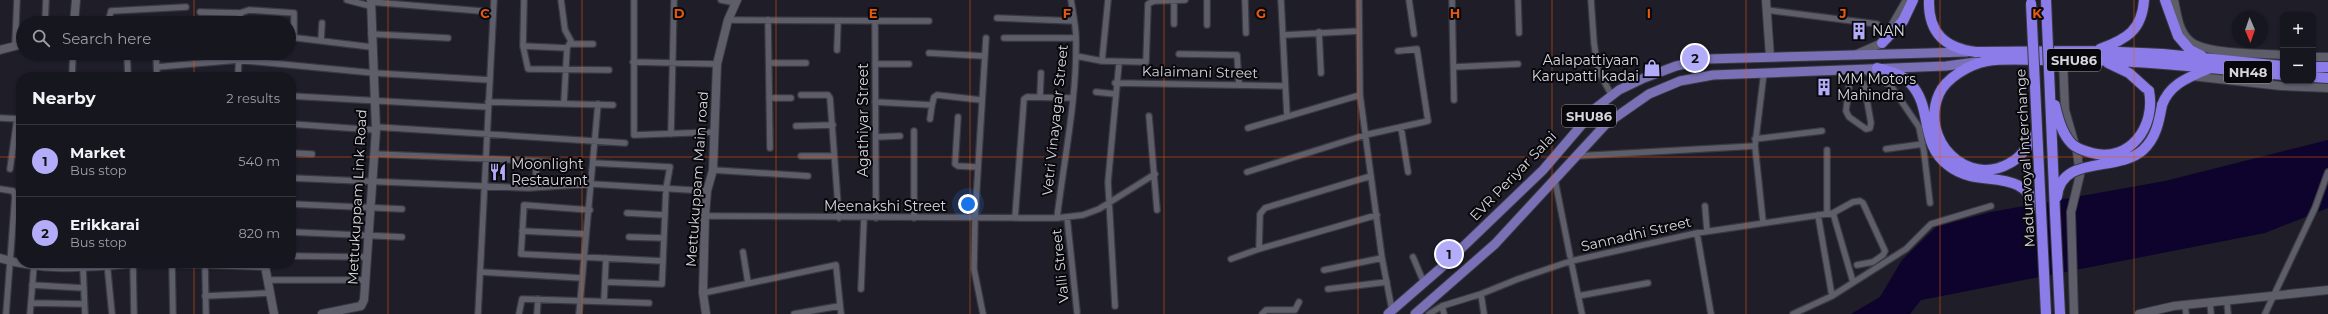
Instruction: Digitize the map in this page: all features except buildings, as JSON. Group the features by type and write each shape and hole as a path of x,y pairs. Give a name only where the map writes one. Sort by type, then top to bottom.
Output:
{"highway":[{"path":"1882,43 1903,22 1913,0"},
{"path":"1929,0 1931,22 1940,36 1948,44 1961,50 1976,52"},
{"name":"Maduravoyal Interchange","path":"2046,0 2060,314"},
{"path":"2097,51 2130,35 2139,23 2144,0"},
{"path":"2055,213 2057,194 2060,187 2076,169 2086,166 2119,162 2142,150 2156,130 2162,105 2171,89 2182,80 2192,76 2210,58 2190,50 2178,36 2165,0"},
{"name":"Maduravoyal Interchange","path":"2031,1 2046,314"},
{"name":"SHU86","path":"1976,52 2097,51"},
{"name":"NH48","path":"2097,51 2162,58 2210,58 2280,66"},
{"name":"SHU86","path":"1986,61 2162,58"},
{"name":"NH48","path":"2210,58 2264,74 2280,76"},
{"path":"2049,80 2057,115 2063,132 2073,145 2098,154 2117,153 2139,137 2146,127 2150,116 2151,101 2149,91 2129,73 2104,60"},
{"path":"1986,61 1957,73 1947,81 1939,95 1936,110 1935,130 1949,155 1959,162 1976,168 1996,168 2011,162 2022,154 2037,131"},
{"path":"2316,67 2328,67"},
{"path":"1877,68 1898,75 1910,82 1924,106 1926,129 1939,158 1962,174 2006,180 2021,187 2034,198 2042,217"},
{"path":"2263,84 2264,74"},
{"path":"2316,79 2328,87"}],"main road":[{"name":"SHU86","path":"1856,54 1976,52"},
{"name":"EVR Periyar Salai","path":"1390,312 1424,283 1533,180 1597,107 1612,96 1644,78 1676,66 1708,59 1856,54"},
{"name":"SHU86","path":"1415,314 1496,244 1606,124 1649,94 1680,81 1706,76 1764,72 1946,66 1986,61"},
{"path":"1533,180 1544,192"}],"street":[{"path":"17,0 18,16"},
{"path":"45,16 46,0"},
{"path":"75,16 76,0"},
{"path":"347,0 493,12"},
{"path":"478,314 494,0"},
{"path":"524,0 523,46 528,69 609,70"},
{"path":"561,0 565,30 570,38 564,102"},
{"path":"634,0 634,135 715,132"},
{"path":"671,134 674,0"},
{"path":"721,0 736,2"},
{"name":"Vetri Vinayagar Street","path":"1057,218 1076,56 1076,38 1071,0"},
{"path":"1102,62 1108,0"},
{"path":"1174,0 1174,24"},
{"path":"1076,56 1102,62 1147,62 1148,4 1154,1 1185,0"},
{"path":"1207,0 1207,25"},
{"path":"1245,0 1246,33"},
{"path":"1281,0 1287,116"},
{"path":"1359,0 1360,95 1390,312"},
{"path":"1409,0 1414,34"},
{"path":"1452,0 1454,100"},
{"path":"1518,0 1519,33"},
{"path":"1591,0 1594,43 1598,70 1612,96"},
{"path":"1766,0 1770,57"},
{"path":"1856,54 1882,43 1907,0"},
{"path":"2174,0 2181,28 2189,40 2204,48 2210,58 2280,55"},
{"name":"Mettukuppam Main road","path":"706,314 703,293 706,191 713,170 717,64 728,20 736,2"},
{"name":"Mettukuppam Link Road","path":"322,314 350,310 361,306 364,300 370,235 376,129 370,3"},
{"path":"110,16 111,11 186,7"},
{"path":"200,12 240,13 249,10 294,14 294,16"},
{"path":"1767,10 1877,24"},
{"path":"997,18 1074,21"},
{"path":"728,20 875,22 929,21"},
{"path":"768,20 770,148"},
{"path":"837,50 838,21"},
{"path":"321,41 322,22"},
{"name":"Agathiyar Street","path":"875,22 876,218"},
{"path":"1284,35 1359,30"},
{"path":"1319,32 1321,73"},
{"path":"371,34 448,38"},
{"path":"296,38 372,47"},
{"path":"984,314 974,269 981,100 986,38"},
{"path":"1004,38 1076,38"},
{"path":"523,46 569,46 593,44"},
{"path":"0,50 16,45"},
{"path":"1247,172 1365,135 1428,121 1417,49 1398,51"},
{"path":"929,53 984,56"},
{"path":"1179,54 1237,55 1239,85"},
{"path":"2316,57 2328,57"},
{"path":"72,72 73,60"},
{"path":"127,60 128,72"},
{"path":"156,60 157,72"},
{"path":"157,67 238,60 374,73 490,80"},
{"path":"238,60 238,72"},
{"path":"2063,60 2065,110 2077,152 2080,176 2071,212 2074,314"},
{"path":"634,62 717,64"},
{"path":"769,63 806,63"},
{"path":"1115,306 1108,182 1119,63"},
{"path":"875,64 909,64"},
{"path":"1454,67 1518,64"},
{"path":"1864,84 1871,123 1870,128 1866,129 1849,118 1846,111 1855,69 1891,86 1919,127 1923,144 1930,203"},
{"path":"1763,222 1755,139 1764,72"},
{"path":"1040,97 1041,73"},
{"path":"2192,76 2263,84 2328,87"},
{"name":"Kalaimani Street","path":"1116,83 1285,86"},
{"path":"1096,92 1115,94"},
{"path":"801,95 829,96 839,218"},
{"path":"930,119 934,97 937,95 981,100"},
{"path":"1248,128 1360,95"},
{"path":"296,96 375,101 488,104 564,102 613,105"},
{"path":"769,98 792,98"},
{"path":"1015,218 1025,98 1072,98"},
{"path":"875,102 932,105"},
{"path":"580,314 581,278 585,234 590,210 598,104"},
{"path":"1149,116 1157,210"},
{"path":"958,117 955,164 958,166 978,167"},
{"path":"0,118 16,119"},
{"path":"796,126 832,122"},
{"path":"296,124 625,143"},
{"path":"1401,127 1408,172"},
{"path":"914,131 914,218"},
{"path":"1755,139 1822,131"},
{"path":"10,169 16,136"},
{"path":"876,136 900,136"},
{"path":"1886,148 1923,144"},
{"path":"1576,156 1755,146"},
{"path":"1827,150 1830,213 1853,282"},
{"path":"296,154 312,154"},
{"path":"375,154 485,158 572,164"},
{"path":"801,156 834,156"},
{"path":"536,161 536,187"},
{"path":"594,163 670,164 666,189 663,283 661,285 605,282"},
{"path":"713,170 808,176"},
{"path":"2265,314 2272,296 2315,208 2328,172"},
{"name":"Meenakshi Street","path":"705,216 839,218 1057,218 1083,215 1099,209 1155,174"},
{"path":"1258,249 1260,214 1266,208 1371,176"},
{"path":"296,178 373,180 484,186 536,187 592,184 706,191"},
{"path":"1555,180 1582,314"},
{"path":"0,189 14,192 11,262 6,314"},
{"name":"Sannadhi Street","path":"1429,314 1442,306 1481,294 1570,258 1707,231 1830,213 1853,202 1860,201 1863,203 1885,251 1883,255 1873,262 1857,265"},
{"path":"296,204 372,206 402,209"},
{"path":"590,210 524,205 521,254 663,261"},
{"path":"1705,206 1707,231"},
{"path":"1793,314 1832,296 1906,249 1931,224 1991,206"},
{"path":"627,213 665,215"},
{"path":"1231,259 1258,249 1377,215"},
{"path":"1818,215 1832,296"},
{"name":"Valli Street","path":"1067,217 1077,312"},
{"path":"861,289 864,218"},
{"path":"522,231 585,234"},
{"path":"296,232 402,237"},
{"path":"1697,233 1712,314"},
{"path":"630,237 664,238"},
{"path":"743,252 748,283"},
{"path":"296,256 368,257"},
{"path":"1413,257 1424,283"},
{"path":"0,258 16,263"},
{"path":"604,301 606,258"},
{"path":"1324,270 1382,258"},
{"path":"703,293 836,266 841,314"},
{"path":"30,314 34,268"},
{"path":"79,268 84,288 85,314"},
{"path":"107,268 112,314"},
{"path":"133,268 134,314"},
{"path":"171,268 173,314"},
{"path":"205,268 206,314"},
{"path":"266,268 274,314"},
{"path":"481,272 581,278"},
{"path":"268,280 366,280"},
{"path":"1328,289 1387,282"},
{"path":"1578,296 1648,283"},
{"path":"32,285 84,288"},
{"path":"2140,314 2185,305 2328,290"},
{"path":"205,296 270,293"},
{"path":"1481,294 1484,314"},
{"path":"537,314 538,299"},
{"path":"519,314 521,300 538,299 649,303"},
{"path":"2227,301 2228,314"},
{"path":"1262,314 1266,310 1295,310 1299,302"},
{"path":"2210,302 2211,314"},
{"path":"30,303 84,304"},
{"path":"2185,305 2186,314"},
{"path":"794,314 839,306"},
{"path":"1442,306 1444,314"}],"shaded area":[{"path":"2328,140 2328,208 2265,233 1921,300 1910,314 1851,314 1880,297 1902,260 1936,227 1991,212 2165,181"}],"place":[{"name":"NAN","path":"1859,31"},
{"name":"Erikkarai","path":"1695,58"},
{"name":"Aalapattiyaan Karupatti kadai","path":"1652,68"},
{"name":"MM Motors Mahindra","path":"1824,87"},
{"name":"Moonlight Restaurant","path":"498,172"},
{"name":"Market","path":"1449,254"}]}
